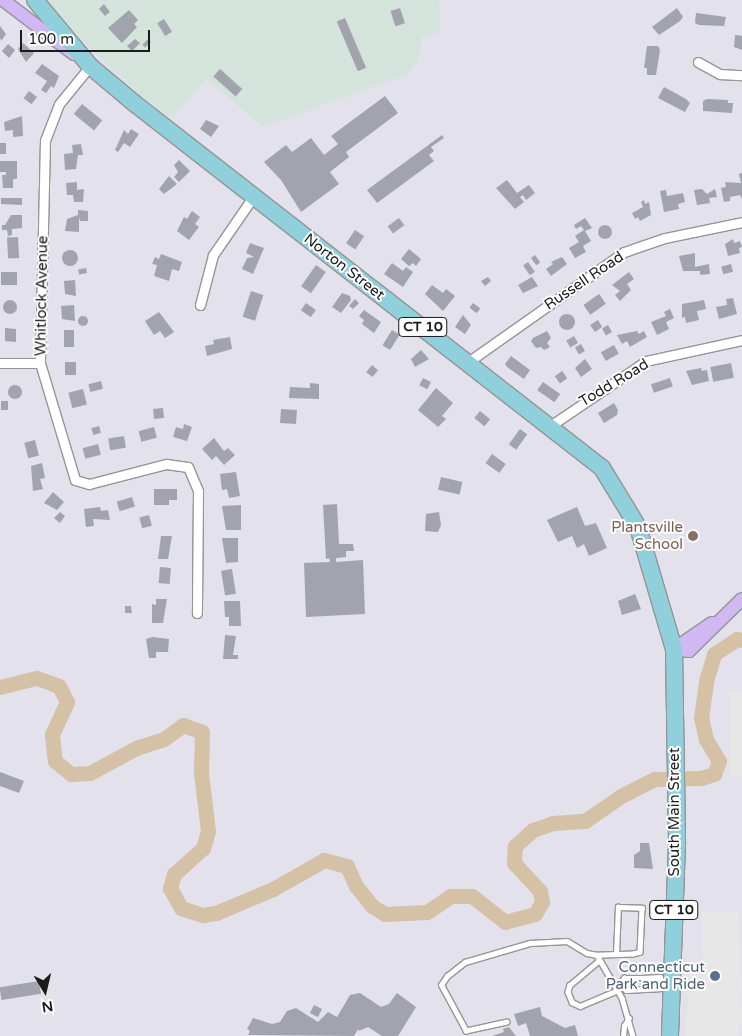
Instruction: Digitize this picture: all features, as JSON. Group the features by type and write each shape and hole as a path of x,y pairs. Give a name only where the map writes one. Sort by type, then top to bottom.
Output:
{"highway":[{"name":"CT 10","path":"35,0 90,66"},
{"name":"Norton Street","path":"90,66 253,197 468,362 602,468 638,527 674,649"},
{"name":"South Main Street","path":"670,1036 668,983 676,784 674,649"}],"main road":[{"name":"Norton Street","path":"3,0 90,66"},
{"path":"674,649 721,618 742,599"}],"street":[{"path":"698,62 720,74 742,75"},
{"name":"Whitlock Avenue","path":"90,66 59,104 45,140 40,363 75,480 89,484 166,464 188,468 198,491 197,613"},
{"path":"200,305 213,255 253,197"},
{"name":"Russell Road","path":"468,362 624,252 665,238 742,222"},
{"name":"Todd Road","path":"550,426 646,361 742,340"},
{"path":"0,363 40,363"}],"lane":[{"path":"508,1022 466,1031 441,985 447,976 465,962 530,943 567,941 587,953 597,955 616,954 640,952 642,908 618,907 616,954"},
{"path":"597,955 599,961 618,985 626,990 658,988 668,983 660,977 624,978 618,985 618,990 630,1018 633,1036"},
{"path":"599,961 570,984 572,1002 580,1006 618,990"},
{"path":"623,1036 624,1026 630,1018"}],"shaded area":[{"path":"46,0 439,0 440,32 421,37 422,50 410,73 263,127 206,79 172,118 144,99 86,44"},
{"path":"730,692 742,692 742,777 730,777"},
{"name":"Connecticut Park and Ride","path":"702,911 739,912 742,1024 739,1024 738,1036 686,1036 689,971 703,969"}],"building":[{"path":"104,4 110,12 105,16 99,9"},
{"path":"400,8 405,23 395,26 390,11"},
{"path":"677,8 683,17 659,35 652,27"},
{"path":"129,10 138,20 134,24 137,27 122,43 108,28"},
{"path":"696,13 726,17 724,26 699,25 695,23"},
{"path":"345,18 366,68 358,71 337,22"},
{"path":"164,19 172,32 165,36 157,23"},
{"path":"0,26 6,34 2,40 0,39"},
{"path":"735,35 742,36 742,50 734,47"},
{"path":"135,39 140,43 132,51 127,46"},
{"path":"148,39 151,42 145,47 142,45"},
{"path":"23,43 34,53 26,62 18,49"},
{"path":"8,44 15,50 9,58 2,51"},
{"path":"647,46 658,46 660,50 656,75 647,75 647,68 644,68"},
{"path":"42,64 59,76 54,88 51,86 46,93 41,90 47,81 35,73"},
{"path":"220,69 242,89 236,97 213,76"},
{"path":"664,87 690,103 685,112 658,98"},
{"path":"29,91 37,97 32,104 24,98"},
{"path":"385,96 398,113 346,152 349,157 330,172 339,184 301,212 281,180 264,162 286,145 292,152 311,138 324,155 338,144 331,136"},
{"path":"707,99 728,100 728,103 733,103 732,113 703,111 703,101"},
{"path":"82,104 102,120 94,130 74,114"},
{"path":"22,116 23,136 13,137 13,130 5,131 4,122"},
{"path":"206,120 219,126 211,137 200,129"},
{"path":"131,129 139,134 130,147 124,143 118,152 115,150 124,130 128,134"},
{"path":"442,135 444,138 431,147 434,151 429,155 434,161 377,203 367,190"},
{"path":"0,143 6,143 6,154 0,154"},
{"path":"81,144 83,155 78,155 76,169 65,170 64,154 73,153 72,145"},
{"path":"179,160 190,171 179,182 174,177 178,172 174,165"},
{"path":"0,161 17,161 17,179 13,179 13,188 3,188 2,175 6,175 6,172 0,172"},
{"path":"742,173 742,199 740,195 730,197 730,201 724,202 721,188 726,187 725,182 741,183 739,174"},
{"path":"169,176 177,184 164,194 159,189"},
{"path":"507,180 517,193 529,185 535,193 526,200 523,195 520,197 524,202 515,209 496,188"},
{"path":"77,182 77,190 84,189 83,202 74,202 73,195 67,195 66,183"},
{"path":"702,189 707,194 715,189 717,197 709,198 710,203 697,205 694,190"},
{"path":"666,190 667,196 683,193 685,202 678,204 679,209 664,212 660,191"},
{"path":"1,198 22,198 22,205 1,204"},
{"path":"644,200 645,204 649,202 651,215 640,221 638,217 635,219 632,213 643,207 641,202"},
{"path":"78,210 88,211 88,221 80,221 79,217 79,232 65,231 67,219 78,215"},
{"path":"192,211 200,217 195,224 199,227 189,240 177,231 184,217 187,219"},
{"path":"11,215 22,215 22,228 12,229 12,235 8,236 7,230 2,230 2,225 5,225"},
{"path":"399,218 404,225 393,234 388,226"},
{"path":"585,218 592,228 585,231 591,241 583,246 586,252 575,258 569,248 579,242 575,236 584,230 581,226 576,229 574,225"},
{"path":"602,225 608,225 612,232 608,239 602,239 598,235 598,229"},
{"path":"355,230 364,236 355,249 346,243"},
{"path":"18,237 19,258 8,259 7,238"},
{"path":"733,239 734,243 740,241 742,247 739,248 740,253 728,256 725,244"},
{"path":"250,243 264,248 253,274 242,269 247,258 254,257 246,253"},
{"path":"409,249 421,259 416,266 413,263 409,266 401,259"},
{"path":"70,250 78,258 70,266 62,258"},
{"path":"695,253 695,267 709,264 710,274 700,275 700,271 683,271 679,256"},
{"path":"161,254 182,262 179,271 172,269 169,281 154,276 157,265 152,264 155,257 159,259"},
{"path":"535,255 540,262 536,265 531,258"},
{"path":"562,257 567,264 551,276 546,269 553,264 551,262"},
{"path":"528,262 535,272 530,275 523,265"},
{"path":"392,263 403,271 406,267 413,272 403,287 384,274"},
{"path":"731,264 733,272 723,274 721,266"},
{"path":"316,265 326,272 311,293 301,286"},
{"path":"86,268 87,273 79,274 78,270"},
{"path":"1,272 17,272 17,285 1,285"},
{"path":"629,272 634,279 627,284 631,290 620,301 615,295 620,291 612,285"},
{"path":"488,277 491,281 485,286 481,281"},
{"path":"532,277 538,286 523,293 518,285"},
{"path":"75,280 76,296 65,294 64,281"},
{"path":"432,285 443,293 446,289 455,296 443,311 425,294"},
{"path":"251,291 263,295 255,321 243,317"},
{"path":"342,293 350,296 351,300 341,313 332,307"},
{"path":"599,294 606,304 590,315 583,305"},
{"path":"733,298 737,314 719,319 716,307 727,305 726,299"},
{"path":"355,299 359,303 353,309 349,306"},
{"path":"10,300 15,302 17,307 15,312 10,314 5,312 3,307 5,302"},
{"path":"704,300 706,309 697,311 699,320 686,323 685,317 682,318 682,304"},
{"path":"306,303 316,310 311,317 301,310"},
{"path":"473,303 480,308 477,313 469,308"},
{"path":"74,305 75,321 62,319 61,306"},
{"path":"670,309 674,318 666,322 669,329 657,335 651,322 666,316 664,312"},
{"path":"364,310 381,322 374,333 362,324 364,320 359,316"},
{"path":"159,312 174,332 165,338 160,331 154,335 145,321"},
{"path":"567,314 573,316 575,322 573,328 567,330 561,328 559,322 561,316"},
{"path":"463,315 471,325 465,334 455,327"},
{"path":"81,316 85,316 88,321 87,325 81,326 78,323 78,319"},
{"path":"598,320 602,327 595,332 590,325"},
{"path":"608,325 612,332 606,335 602,328"},
{"path":"5,328 16,329 16,342 5,341"},
{"path":"64,330 74,330 74,347 64,347"},
{"path":"392,330 400,335 390,350 382,345"},
{"path":"547,331 551,338 547,343 550,347 544,350 541,347 536,348 531,341"},
{"path":"637,331 639,334 644,331 647,337 630,347 627,341 622,344 617,335"},
{"path":"574,336 578,343 570,347 566,340"},
{"path":"230,337 232,349 207,356 205,346 214,344 213,340"},
{"path":"581,344 585,351 579,354 575,348"},
{"path":"614,345 619,354 606,361 601,352"},
{"path":"421,350 429,359 415,367 411,359"},
{"path":"511,356 530,370 524,379 505,364"},
{"path":"585,359 592,369 581,377 575,368"},
{"path":"65,362 76,362 76,375 65,375"},
{"path":"731,363 734,378 713,382 710,367"},
{"path":"372,365 378,370 372,377 366,372"},
{"path":"701,368 702,371 707,370 709,381 692,385 686,371"},
{"path":"562,371 567,378 560,384 555,376"},
{"path":"423,378 431,382 427,389 419,385"},
{"path":"670,378 673,387 654,393 651,384"},
{"path":"101,381 103,389 90,392 88,384"},
{"path":"543,382 560,394 554,402 537,390"},
{"path":"310,383 319,384 319,399 289,398 290,387 310,388"},
{"path":"12,385 18,385 22,392 18,399 12,399 8,395 8,389"},
{"path":"436,388 453,403 442,416 446,419 438,427 418,410"},
{"path":"83,389 87,405 72,408 68,393"},
{"path":"1,401 8,401 8,410 1,410"},
{"path":"614,403 618,410 617,415 604,423 598,413"},
{"path":"163,408 164,418 154,419 153,409"},
{"path":"281,409 297,410 296,424 280,423"},
{"path":"480,411 490,419 484,426 474,418"},
{"path":"184,424 192,427 187,441 173,437 176,427 183,429"},
{"path":"99,426 101,433 93,435 91,428"},
{"path":"154,427 157,438 141,442 139,431"},
{"path":"520,429 527,434 516,450 509,444"},
{"path":"124,436 126,448 110,450 108,439"},
{"path":"214,438 224,451 228,448 235,455 224,465 216,456 212,460 202,449"},
{"path":"35,440 39,456 28,458 24,443"},
{"path":"98,444 101,455 85,459 83,448"},
{"path":"492,454 506,464 499,473 486,463"},
{"path":"42,463 45,478 40,479 43,489 33,491 31,466"},
{"path":"236,472 240,496 229,498 227,489 222,490 220,474"},
{"path":"441,477 462,482 460,495 438,490"},
{"path":"154,489 177,489 177,500 169,500 169,505 154,505"},
{"path":"53,492 64,502 57,510 44,503"},
{"path":"132,497 135,507 120,511 117,502"},
{"path":"337,504 339,544 353,544 354,551 346,551 346,557 336,558 336,562 363,560 365,614 306,617 304,563 330,562 329,558 326,559 323,505"},
{"path":"241,505 241,530 226,530 222,506"},
{"path":"100,507 101,511 108,510 110,520 93,519 94,526 86,527 84,509"},
{"path":"577,507 585,526 596,523 607,548 589,556 584,544 577,548 572,536 558,542 547,520"},
{"path":"60,512 65,516 60,523 54,518"},
{"path":"439,512 441,525 438,532 425,531 426,514"},
{"path":"149,515 152,526 142,528 139,518"},
{"path":"161,536 172,536 168,559 158,559"},
{"path":"222,538 238,538 238,562 226,563"},
{"path":"160,567 171,568 170,584 159,583"},
{"path":"232,569 236,594 225,595 221,571"},
{"path":"635,594 641,609 622,615 618,601"},
{"path":"156,599 167,599 163,623 152,623 152,604 156,605"},
{"path":"224,601 240,601 241,626 229,626 229,617 225,617"},
{"path":"125,606 131,606 132,613 125,613"},
{"path":"225,635 236,636 233,655 238,655 238,659 223,659"},
{"path":"153,637 169,639 168,652 156,652 156,658 149,658 146,639"},
{"path":"0,772 24,781 19,793 0,786"},
{"path":"640,843 649,843 653,869 634,868 634,855 640,851"},
{"path":"39,981 41,994 2,1000 0,987"},
{"path":"360,993 381,1007 389,1004 397,993 416,1007 398,1036 382,1036 368,1027 359,1031 358,1029 354,1036 248,1035 250,1031 247,1029 253,1018 272,1024 280,1022 287,1011 296,1008 318,1022 328,1012 337,1017 350,995"},
{"path":"314,1005 322,1009 318,1017 310,1013"},
{"path":"540,1007 542,1016 565,1028 575,1025 578,1036 530,1036 526,1023 518,1026 514,1014"},
{"path":"509,1027 516,1036 492,1036 504,1032 503,1029"}],"waterway":[{"path":"0,687 37,678 59,686 67,702 52,734 55,761 71,774 90,773 136,748 164,739 183,725 202,732 201,773 208,831 203,848 174,874 170,888 181,908 203,915 216,913 273,889 324,860 347,866 356,886 372,906 385,914 427,912 451,896 472,896 505,922 535,914 542,902 540,891 514,863 515,846 533,830 553,823 585,821 621,796 655,779 701,778 714,774 719,761 706,739 701,718 706,681 714,654 737,639 742,640"}],"place":[{"name":"Plantsville School","path":"693,536"},
{"name":"Connecticut Park and Ride","path":"715,976"}]}
